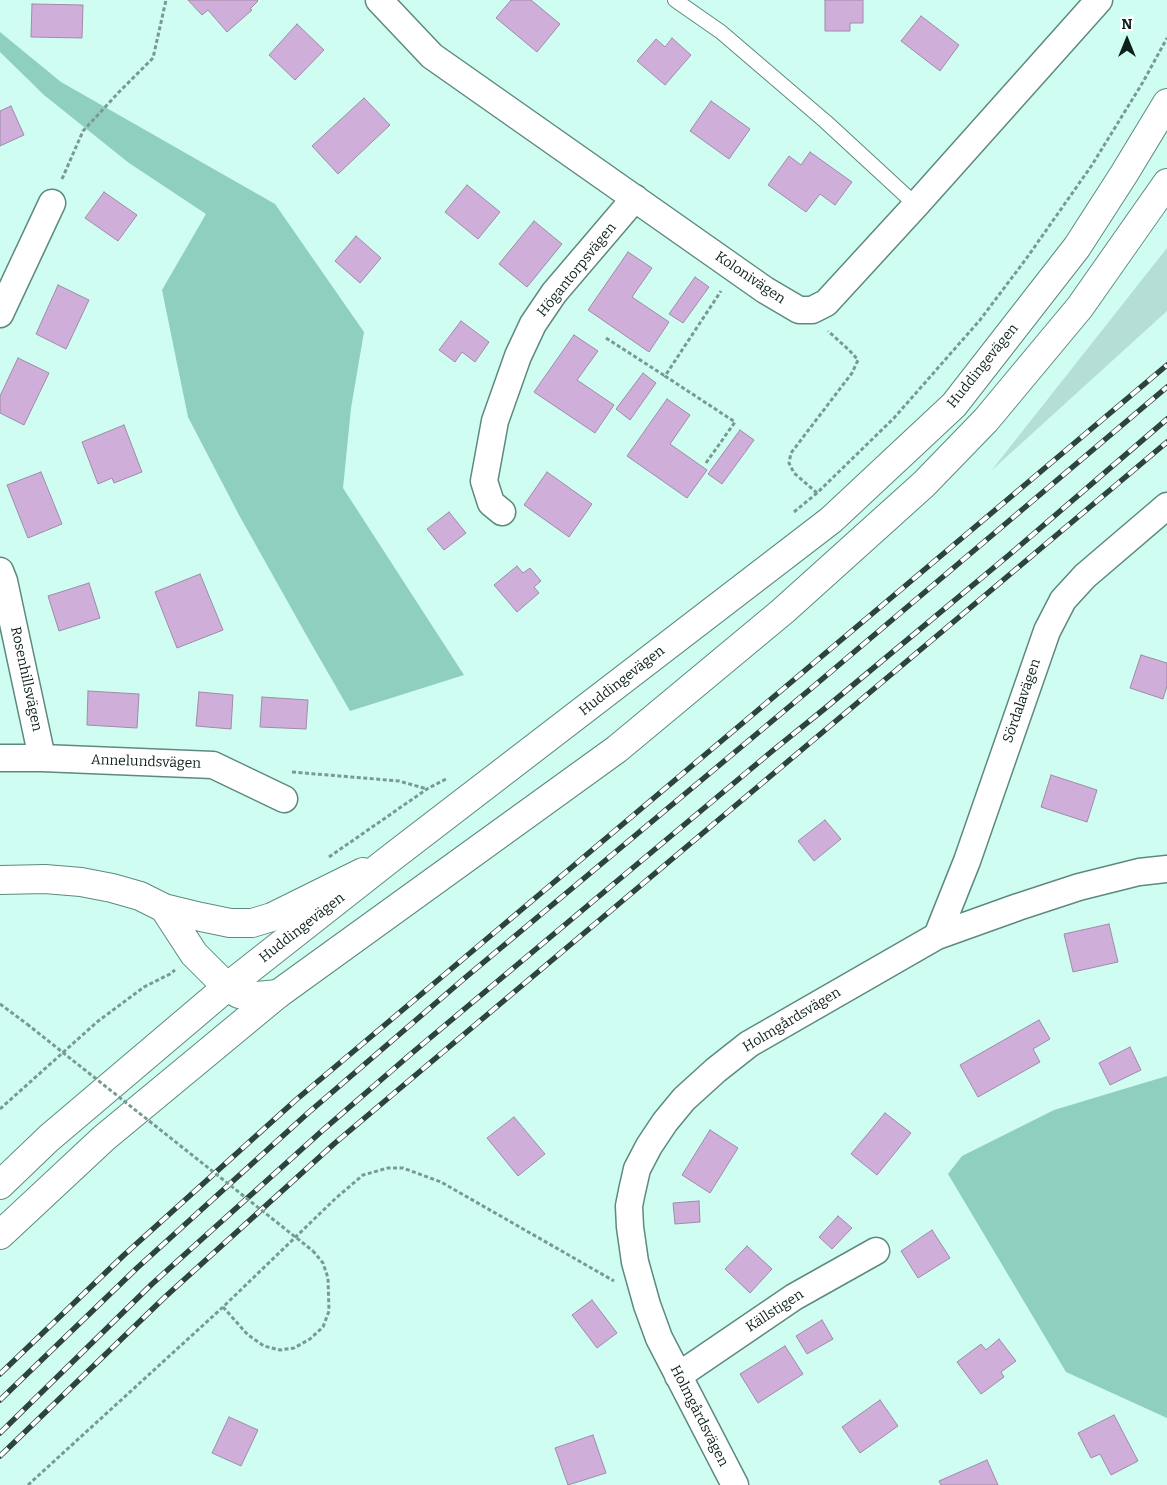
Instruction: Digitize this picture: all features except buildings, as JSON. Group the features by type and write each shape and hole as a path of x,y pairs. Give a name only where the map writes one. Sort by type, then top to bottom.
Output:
{"main road":[{"name":"Huddingevägen","path":"0,1185 49,1138 227,987 391,858 831,520 954,406 1076,247 1124,174 1167,103"},
{"path":"0,1235 104,1138 278,994 617,748 783,611 924,484 986,420 1080,307 1167,183"},
{"path":"0,880 45,879 81,882 140,896 164,908 230,923 252,923 272,917 391,858"},
{"path":"164,908 194,954 227,987 239,994 257,996 278,994"}],"street":[{"name":"Kolonivägen","path":"379,0 432,56 764,290 799,310 812,310"},
{"path":"812,310 826,303 1100,0"},
{"name":"Högantorpsvägen","path":"502,512 491,503 484,482 495,420 518,356 534,324 554,293 635,198"},
{"path":"0,314 52,203"},
{"name":"Sördalavägen","path":"937,936 967,861 1047,631 1063,600 1085,576 1167,506"},
{"name":"Rosenhillsvägen","path":"0,571 4,581 42,758"},
{"name":"Annelundsvägen","path":"0,758 213,765 284,799"},
{"name":"Holmgårdsvägen","path":"734,1485 659,1338 635,1262 629,1206 637,1169 649,1146 671,1114 684,1099 716,1070 749,1044 937,936 1079,887 1139,872 1167,869"},
{"name":"Källstigen","path":"678,1376 794,1297 876,1251"}],"lane":[{"path":"675,0 729,39 826,122 916,205"}],"path":[{"path":"52,203 83,131 153,58 166,0"},
{"path":"794,512 817,493 894,418 980,320 1026,260 1092,166 1143,82 1167,38"},
{"path":"665,376 735,269"},
{"path":"812,310 822,325 850,350 858,360 852,373 790,453 789,463 794,473 817,493"},
{"path":"606,338 736,422 706,463"},
{"path":"284,799 283,771 399,781 427,789"},
{"path":"326,858 427,789 452,776"},
{"path":"0,1109 97,1022 144,987 170,974 194,954"},
{"path":"0,1004 313,1251 323,1263 328,1278 329,1311 323,1326 310,1339 294,1348 280,1350 264,1346 248,1335 223,1307"},
{"path":"28,1485 223,1307 363,1174 388,1168 403,1168 441,1182 618,1283 640,1278"}],"shaded area":[{"path":"1167,248 1167,311 991,471"}],"green space":[{"path":"0,32 61,82 275,204 364,332 351,408 343,488 464,675 350,711 239,515 188,417 162,290 206,214 129,163 44,95 0,52"},
{"path":"1167,1076 1167,1418 1066,1372 948,1174 962,1156 1054,1110"}],"railway":[{"path":"0,1374 124,1255 297,1099 1167,365"},
{"path":"0,1400 137,1268 308,1113 466,977 1167,387"},
{"path":"0,1433 152,1284 323,1130 771,752 1009,555 1167,419"},
{"path":"0,1456 165,1297 335,1143 1167,442"}]}
